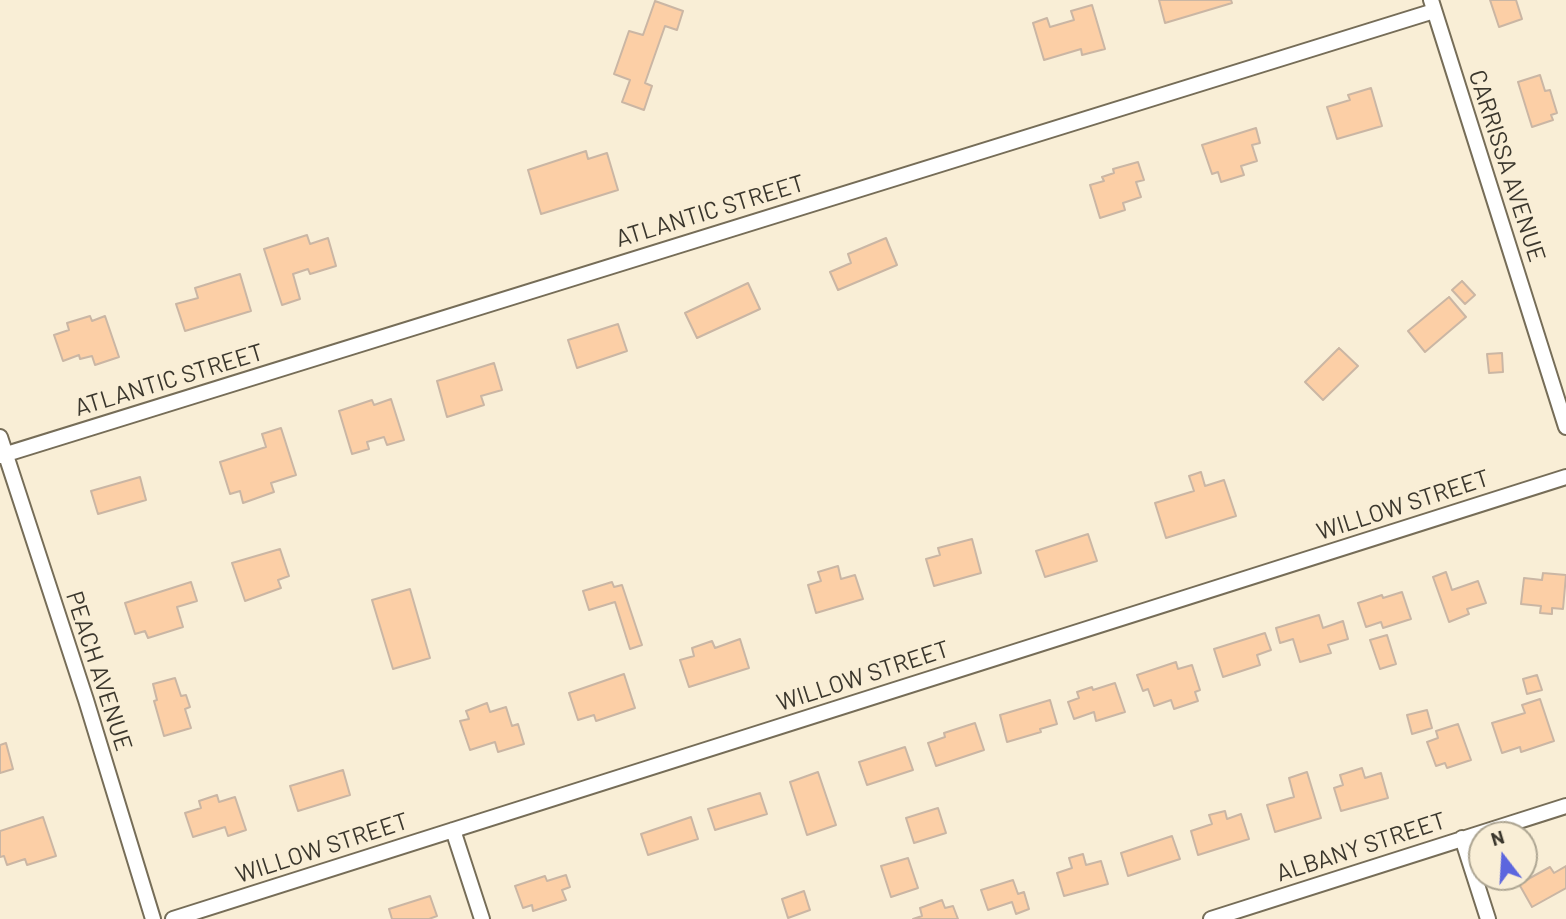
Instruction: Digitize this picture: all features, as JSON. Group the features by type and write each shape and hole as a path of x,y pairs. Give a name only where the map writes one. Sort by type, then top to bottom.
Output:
{"street":[{"name":"CARRISSA AVENUE","path":"1432,5 1566,426"},
{"name":"ATLANTIC STREET","path":"3,455 1432,5"},
{"name":"PEACH AVENUE","path":"0,437 3,455 86,700 153,919"},
{"name":"WILLOW STREET","path":"173,919 1566,477"},
{"name":"ALBANY STREET","path":"1211,919 1566,806"},
{"path":"453,830 482,919"},
{"path":"1462,838 1488,919"}],"building":[{"path":"1159,0 1231,0 1232,3 1165,23"},
{"path":"1490,0 1516,0 1522,19 1499,27"},
{"path":"655,1 683,11 677,30 665,26 645,83 652,86 644,110 622,102 630,80 614,74 629,31 643,35"},
{"path":"1092,5 1105,49 1082,55 1081,49 1044,60 1033,23 1047,18 1050,27 1074,20 1071,11"},
{"path":"1540,75 1545,91 1550,90 1557,113 1551,115 1553,120 1532,127 1518,82"},
{"path":"1371,88 1382,126 1337,139 1327,107 1350,100 1348,95"},
{"path":"1256,128 1260,143 1252,145 1257,161 1241,166 1244,175 1221,182 1218,172 1212,174 1202,145"},
{"path":"586,151 588,159 607,153 618,190 541,214 528,170"},
{"path":"1138,162 1144,180 1136,182 1141,197 1123,203 1125,210 1100,218 1090,185 1104,181 1102,177 1114,173 1113,169"},
{"path":"307,235 310,244 328,238 336,266 310,274 308,269 293,274 300,299 282,305 264,249"},
{"path":"886,238 897,265 838,290 830,272 851,263 848,254"},
{"path":"240,274 251,311 185,331 176,304 198,298 195,288"},
{"path":"1462,281 1475,295 1465,304 1452,290"},
{"path":"748,283 760,309 697,338 685,313"},
{"path":"1449,297 1466,317 1425,352 1408,331"},
{"path":"90,316 92,321 105,316 119,357 95,365 92,356 80,359 79,355 63,361 54,335 69,330 67,323"},
{"path":"618,324 627,351 577,368 568,340"},
{"path":"1339,348 1358,366 1323,400 1305,382"},
{"path":"1502,353 1503,372 1489,373 1487,354"},
{"path":"494,363 502,390 481,396 484,405 447,417 437,381"},
{"path":"391,399 404,440 387,445 384,437 367,442 369,449 352,454 339,411 372,400 374,405"},
{"path":"281,428 296,475 271,483 274,492 243,503 240,491 230,494 220,462 266,447 262,434"},
{"path":"1201,472 1205,486 1224,480 1236,516 1166,538 1155,503 1194,491 1189,476"},
{"path":"140,477 146,500 98,514 91,491"},
{"path":"1088,534 1097,561 1045,577 1036,551"},
{"path":"972,539 981,573 934,586 926,559 940,555 938,548"},
{"path":"280,549 289,576 278,580 281,588 245,601 232,563"},
{"path":"838,566 841,579 855,575 863,599 816,613 808,585 821,581 818,572"},
{"path":"1446,572 1452,590 1478,581 1486,603 1467,609 1469,614 1449,622 1433,577"},
{"path":"1543,573 1566,575 1563,609 1552,608 1552,614 1540,613 1541,606 1521,604 1524,578 1542,580"},
{"path":"191,582 197,601 177,607 183,627 148,638 145,631 135,634 125,603"},
{"path":"612,582 614,587 622,585 642,645 630,649 615,602 589,610 583,591"},
{"path":"410,589 430,658 393,669 372,600"},
{"path":"1402,592 1411,619 1383,628 1381,622 1366,627 1358,603"},
{"path":"1319,615 1323,628 1343,621 1348,639 1328,645 1331,653 1300,662 1293,639 1280,643 1276,628"},
{"path":"1265,633 1271,650 1257,655 1260,665 1223,677 1214,649"},
{"path":"1387,635 1396,664 1380,669 1370,640"},
{"path":"740,639 749,668 689,687 680,660 694,656 692,648 712,641 715,648"},
{"path":"1176,662 1178,669 1192,665 1200,690 1195,692 1198,701 1174,709 1171,700 1154,706 1148,689 1143,691 1137,675"},
{"path":"624,674 635,708 596,721 594,715 578,720 569,693"},
{"path":"1537,675 1542,690 1527,694 1523,679"},
{"path":"175,678 181,696 186,695 190,707 185,709 191,728 164,736 154,701 157,700 153,684"},
{"path":"1115,683 1125,712 1096,721 1094,712 1074,719 1068,702 1079,698 1077,692"},
{"path":"1540,699 1554,741 1521,752 1520,747 1502,753 1492,723 1525,713 1522,705"},
{"path":"1050,700 1057,724 1040,729 1041,732 1007,742 1000,715"},
{"path":"487,703 490,712 506,707 512,726 518,724 524,744 498,752 495,742 470,750 460,721 469,719 466,711"},
{"path":"1427,710 1432,728 1412,734 1407,715"},
{"path":"975,723 984,750 936,766 928,743 945,737 944,733"},
{"path":"1458,724 1471,760 1447,768 1445,763 1436,766 1427,742 1438,738 1436,731"},
{"path":"6,743 13,769 0,773 0,745"},
{"path":"905,747 913,770 867,785 859,762"},
{"path":"1362,768 1365,778 1381,773 1388,798 1341,811 1334,788 1343,785 1340,775"},
{"path":"343,770 350,795 298,811 290,786"},
{"path":"818,772 836,825 807,835 790,782"},
{"path":"1307,772 1321,818 1275,832 1267,805 1294,797 1289,778"},
{"path":"760,793 767,814 715,830 708,809"},
{"path":"217,795 219,802 235,797 246,830 228,836 225,827 193,837 185,813 201,808 199,801"},
{"path":"938,808 946,833 914,843 906,818"},
{"path":"1225,811 1227,819 1241,814 1249,839 1198,855 1191,831 1212,824 1209,815"},
{"path":"43,817 56,856 27,865 25,859 7,865 4,856 0,857 0,831"},
{"path":"691,817 698,839 648,855 641,834"},
{"path":"1172,836 1180,859 1128,876 1121,853"},
{"path":"1083,854 1086,865 1101,861 1108,884 1064,896 1057,873 1072,868 1069,858"},
{"path":"908,858 918,888 891,897 881,866"},
{"path":"1566,866 1566,888 1532,907 1523,891 1538,891 1538,874 1550,867 1554,873"},
{"path":"566,875 570,887 562,890 566,900 533,911 532,905 523,908 515,886 545,876 547,881"},
{"path":"1013,880 1018,894 1024,892 1029,909 1016,914 1012,902 988,910 981,890"},
{"path":"804,891 810,910 788,918 782,899"},
{"path":"430,896 437,916 429,919 392,919 389,909"},
{"path":"942,900 945,908 953,906 958,919 913,919 922,916 920,908"}]}
